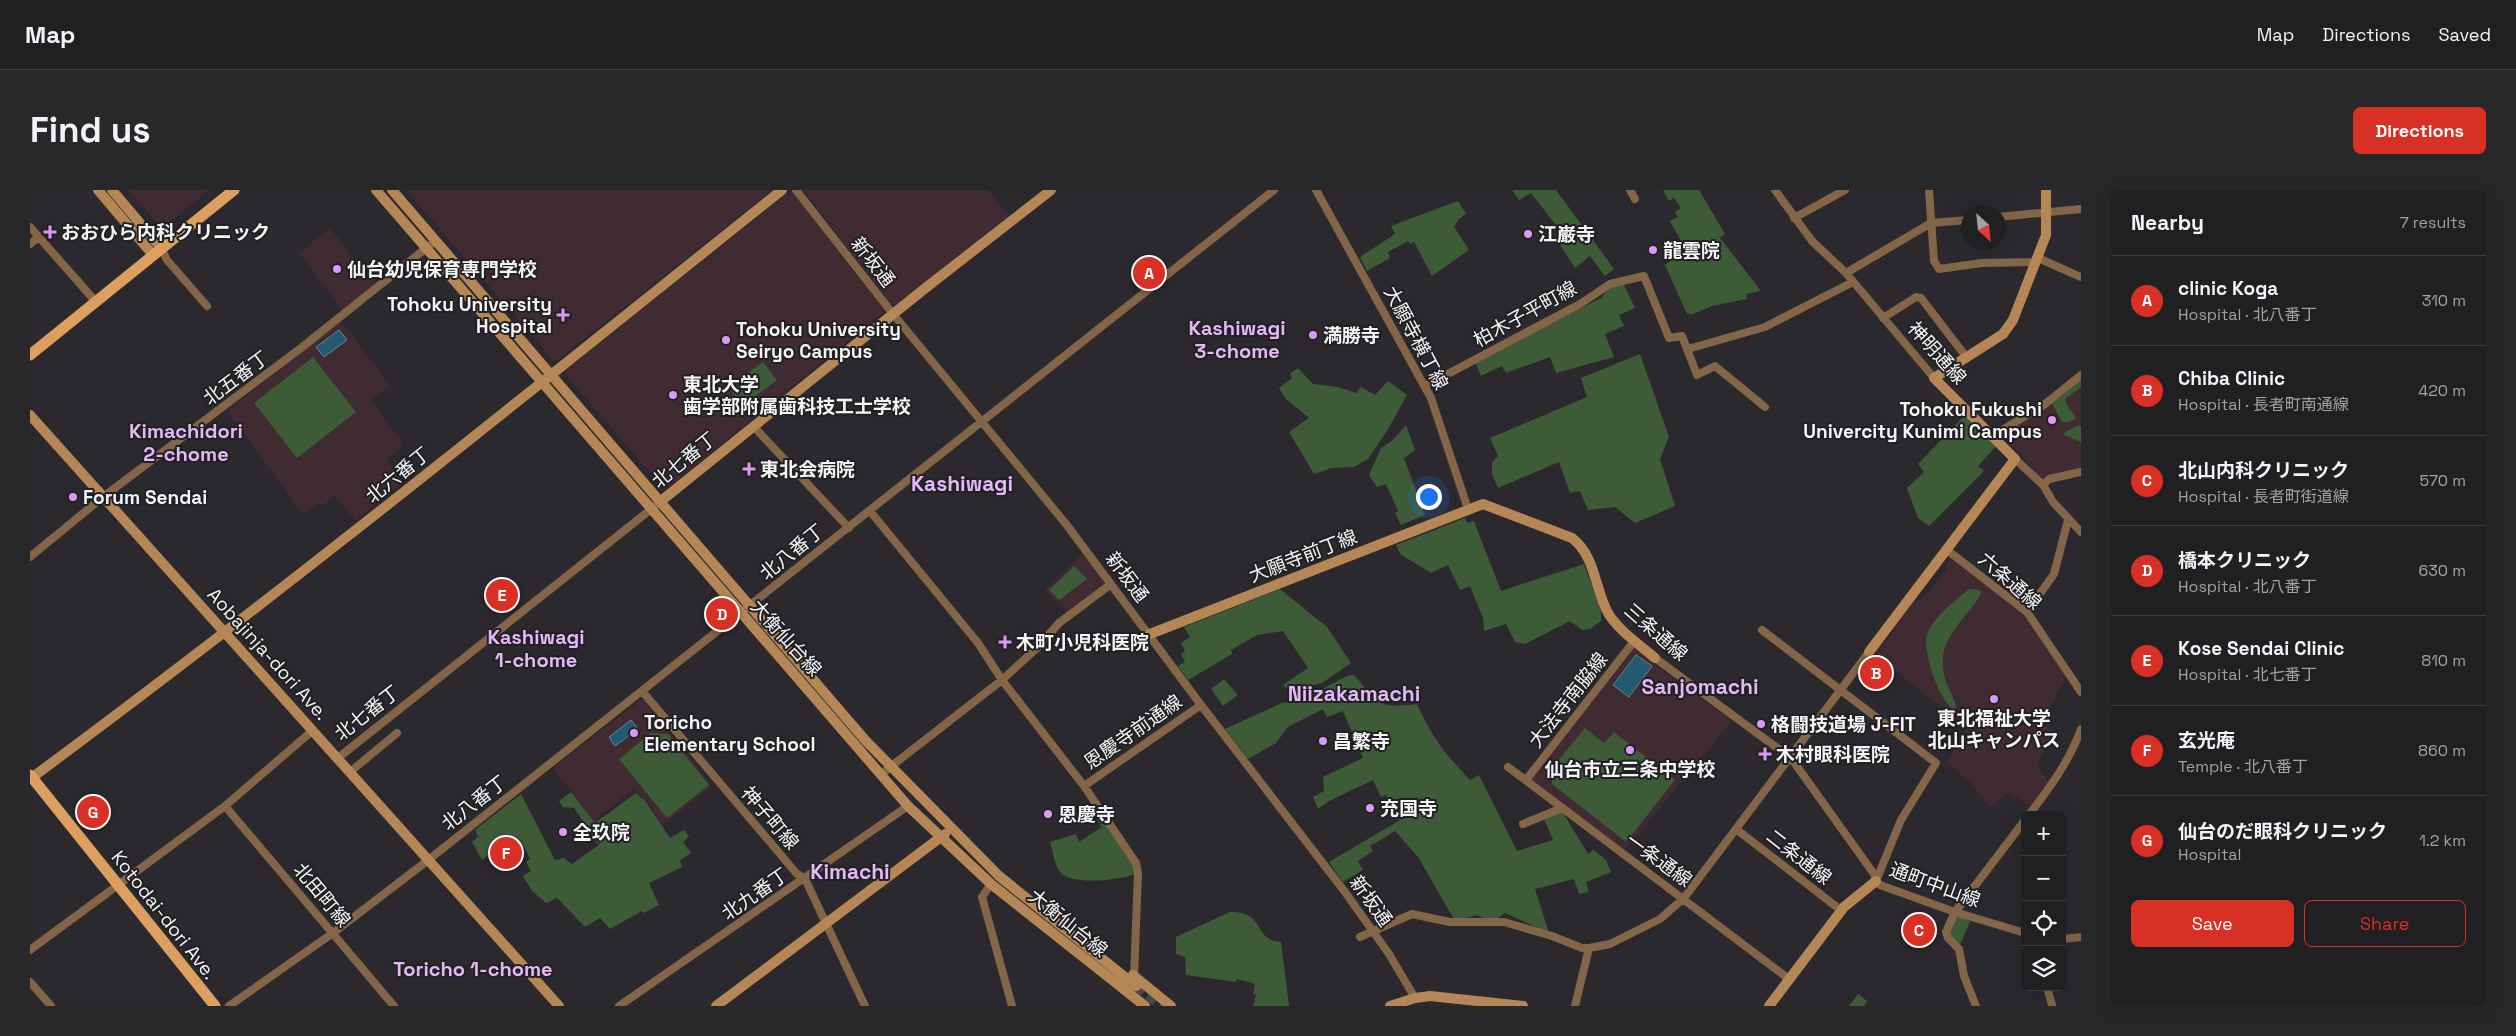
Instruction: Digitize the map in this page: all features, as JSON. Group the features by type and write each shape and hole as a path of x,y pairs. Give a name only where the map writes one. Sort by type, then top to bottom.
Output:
{"main road":[{"path":"30,355 234,190"},
{"name":"Kotodai-dori Ave.","path":"31,777 215,1006"}],"street":[{"path":"98,190 157,252 167,260 207,306"},
{"path":"112,190 157,252"},
{"name":"大衡仙台線","path":"376,190 908,806 992,884 1143,1005"},
{"name":"大衡仙台線","path":"392,190 866,741 951,829 968,844 1135,981 1171,1006"},
{"name":"北六番丁","path":"31,777 140,698 343,541 782,190"},
{"name":"新坂通","path":"796,190 894,314 1035,484 1150,634 1201,705 1345,892 1414,998"},
{"name":"北七番丁","path":"338,758 1051,190"},
{"name":"北八番丁","path":"229,1006 427,861 742,614 870,510 1274,190"},
{"name":"大願寺横丁線","path":"1316,190 1431,398 1468,509"},
{"path":"1630,190 1635,199"},
{"name":"神明通線","path":"1775,190 1812,241 1846,273 1934,378 1991,437 2043,485 2052,502 2081,532"},
{"path":"1794,218 1845,190"},
{"path":"1929,190 1934,261 1939,269 1982,263 2037,260 2081,277"},
{"path":"1934,378 2003,334 2018,312 2046,235 2048,213 2046,190"},
{"path":"2006,217 2081,210"},
{"path":"1846,273 1932,223 1961,221"},
{"path":"30,227 96,302"},
{"path":"30,244 39,237"},
{"name":"北五番丁","path":"30,557 103,497 273,370 435,241"},
{"name":"柏木子平町線","path":"1425,386 1580,304 1610,284 1644,276 1669,338 1682,336 1688,349"},
{"path":"1765,407 1715,366 1698,375 1688,349 1765,327 1853,282"},
{"path":"1883,318 1916,297 1921,298 1967,358"},
{"path":"1991,437 2045,404 2081,374"},
{"name":"Aobajinja-dori Ave.","path":"30,415 338,758 427,861 559,1006"},
{"path":"754,427 849,528"},
{"path":"1360,937 1412,914 1450,922 1504,922 1552,936 1582,948 1589,948 1610,944 1660,920 1684,898 1791,758 1838,691 1870,652 2015,459"},
{"path":"2043,485 2049,479 2081,472"},
{"name":"三条通線","path":"1468,509 1483,504 1572,538 1587,553 1607,612 1655,658 1791,758 1874,874 1876,881"},
{"name":"大願寺前丁線","path":"1150,634 1468,509"},
{"path":"870,510 978,643 1002,680 1084,786 1136,863 1138,873 1135,981"},
{"path":"2027,612 2054,574 2068,520"},
{"name":"六条通線","path":"1947,550 2027,612 2081,692"},
{"path":"880,775 1002,680 1038,647 1059,623 1111,584"},
{"path":"1762,630 1838,691 1936,763 1901,820 1876,881"},
{"name":"大法寺南脇線","path":"1526,780 1635,640"},
{"name":"神子町線","path":"642,691 755,826 797,874 805,879 866,1006"},
{"name":"恩慶寺前通線","path":"1084,786 1201,705"},
{"path":"2032,811 2061,774 2081,729"},
{"name":"北七番丁","path":"30,950 225,806 312,731"},
{"path":"350,772 397,733"},
{"name":"一条通線","path":"1508,767 1789,979"},
{"name":"北田町線","path":"225,806 394,1006"},
{"name":"北九番丁","path":"618,1006 805,879 908,806"},
{"path":"1524,824 1562,808"},
{"path":"1976,1006 1964,976 1959,949 1946,932 1954,912 2021,825"},
{"path":"716,1006 951,829"},
{"name":"二条通線","path":"1736,829 1842,911"},
{"name":"通町中山線","path":"1769,1006 1842,911 1860,892 1876,881 1880,885 1954,912 2021,932"},
{"path":"992,884 982,897 1012,1006"},
{"path":"2066,938 2081,938"},
{"path":"1575,1006 1589,948"},
{"path":"30,982 51,1006"},
{"path":"2048,991 2052,1005"},
{"path":"1397,1005 1414,998 1457,998 1523,1006"}],"shaded area":[{"path":"128,190 209,190 166,225 158,224"},
{"name":"Tohoku University Hospital","path":"406,190 773,190 555,362"},
{"name":"Tohoku University Seiryo Campus","path":"803,190 988,190 1010,218 895,306 891,304"},
{"name":"Tohoku University Seiryo Campus","path":"789,192 794,194 885,311 665,490 566,375 567,369"},
{"name":"仙台幼児保育専門学校","path":"330,228 375,285 343,310 299,253"},
{"path":"341,321 390,385 372,400 404,445 387,460 403,482 355,521 335,496 322,506 319,503 303,514 227,411"},
{"name":"Tohoku Fukushi Univercity Kunimi Campus","path":"2081,378 2081,470 2042,480 2001,433"},
{"path":"1083,553 1108,584 1068,613 1045,590"},
{"name":"東北福祉大学 北山キャンパス","path":"1949,558 2025,613 2066,677 2042,724 2055,732 2037,763 2049,784 2032,807 2009,793 1990,807 1970,782 1946,762 1968,727 1875,656 1912,604 1928,593 1946,570"},
{"name":"仙台市立三条中学校","path":"1634,645 1654,664 1732,721 1625,850 1529,779"},
{"name":"Toricho Elementary School","path":"641,700 644,700 712,786 663,825 645,798 642,799 634,789 594,821 554,767"}],"green space":[{"path":"1512,190 1556,190 1614,269 1605,276 1590,256 1575,268 1557,240 1559,229 1531,193 1519,200"},
{"path":"1663,190 1699,190 1725,234 1720,238 1761,291 1746,294 1747,299 1712,306 1693,314 1687,314 1665,265 1686,250 1670,221 1678,217 1675,212 1681,208 1674,198 1669,201"},
{"path":"1458,201 1466,214 1459,219 1454,227 1469,250 1432,276 1414,242 1411,244 1408,241 1388,252 1390,258 1367,271 1360,257 1395,234 1391,226"},
{"path":"1624,285 1635,308 1619,315 1624,326 1605,334 1614,357 1556,373 1550,357 1506,373 1502,366 1481,376 1475,362 1601,298 1610,287"},
{"path":"1640,354 1669,437 1660,459 1675,506 1635,523 1615,507 1588,510 1580,491 1570,493 1559,462 1498,488 1492,474 1492,463 1498,456 1490,438 1587,397 1581,378"},
{"path":"313,357 356,412 297,458 254,403"},
{"path":"763,362 777,380 742,406 731,391 741,384 738,380"},
{"path":"1298,368 1313,384 1338,387 1356,393 1361,387 1375,395 1388,381 1407,395 1387,431 1368,459 1354,467 1332,468 1314,474 1289,432 1309,418 1286,399 1279,388 1292,378 1290,374"},
{"path":"2081,380 2081,387 2065,399 2076,418 2069,422 2062,422 2052,404"},
{"path":"1965,415 1997,445 1978,466 1984,471 1929,526 1918,518 1907,488 1924,472 1918,464"},
{"path":"1406,425 1415,450 1404,458 1425,515 1401,525 1395,513 1398,511 1386,484 1377,487 1369,475 1381,448 1394,439"},
{"path":"2079,425 2081,426 2081,442 2064,435 2065,432"},
{"path":"1465,518 1467,523 1474,521 1501,591 1584,564 1601,611 1601,621 1590,629 1582,630 1570,621 1525,644 1515,642 1506,624 1484,631 1483,618 1470,586 1460,590 1448,565 1431,573 1400,554 1396,545"},
{"path":"1074,566 1087,579 1059,600 1049,590"},
{"path":"1280,589 1327,627 1351,663 1322,683 1289,691 1283,685 1308,668 1283,631 1257,635 1231,650 1232,654 1188,680 1178,666 1185,662 1181,654 1185,651 1181,643 1190,637 1184,627"},
{"path":"1969,589 1980,590 1981,594 1953,632 1944,652 1945,678 1956,710 1950,706 1938,688 1929,663 1926,641 1930,627 1945,609"},
{"path":"1354,675 1380,702 1394,706 1417,704 1428,727 1453,761 1470,780 1479,775 1517,851 1553,840 1544,819 1562,811 1588,854 1594,850 1606,860 1611,872 1586,882 1589,892 1579,894 1574,879 1535,889 1549,933 1505,913 1496,920 1477,915 1455,921 1418,857 1395,831 1370,846 1373,851 1358,861 1363,870 1343,882 1329,862 1400,820 1386,795 1381,797 1373,780 1329,801 1318,809 1313,797 1324,791 1323,777 1363,758 1343,711 1327,717 1323,709 1288,727 1276,743 1248,759 1225,729 1282,703 1299,701 1347,676"},
{"path":"1224,679 1238,695 1223,706 1211,689"},
{"path":"1585,728 1604,743 1614,732 1675,780 1626,842 1552,784 1552,768"},
{"path":"651,733 668,734 709,785 667,818 619,759"},
{"path":"571,792 595,823 636,793 644,799 670,838 684,830 689,836 683,842 691,853 680,860 682,867 649,883 659,905 644,913 642,911 610,929 600,918 585,927 557,898 546,903 532,891 523,876 531,871 526,862 530,859 521,841 518,842 514,836 489,849 490,854 482,860 472,842 478,837 475,830 521,794 555,860 564,858 572,864 599,845 574,808 563,807 559,801"},
{"path":"1101,814 1133,863 1135,874 1108,880 1085,880 1066,876 1058,869 1050,842 1076,834 1079,842 1102,827 1095,817"},
{"path":"1230,912 1249,916 1255,921 1266,937 1281,942 1289,1006 1253,1006 1256,995 1253,994 1255,984 1237,979 1236,982 1186,975 1185,957 1176,954 1176,937"},
{"path":"1956,915 1970,921 1961,943 1958,945 1948,932"},
{"path":"1858,994 1867,1001 1864,1006 1849,1006"}],"water":[{"path":"339,330 347,340 324,357 316,347"},
{"path":"1636,655 1652,666 1629,697 1613,685"},
{"path":"631,720 638,729 615,746 609,737"}],"tunnel":[{"path":"1136,986 1162,1006"}],"place":[{"name":"おおひら内科クリニック","path":"50,232"},
{"name":"江巌寺","path":"1528,234"},
{"name":"龍雲院","path":"1653,250"},
{"name":"仙台幼児保育専門学校","path":"337,269"},
{"name":"clinic Koga","path":"1149,273"},
{"name":"Tohoku University Hospital","path":"563,315"},
{"name":"満勝寺","path":"1313,335"},
{"name":"Tohoku University Seiryo Campus","path":"726,340"},
{"name":"東北大学 歯学部附属歯科技工士学校","path":"673,395"},
{"name":"Tohoku Fukushi Univercity Kunimi Campus","path":"2052,420"},
{"name":"東北会病院","path":"749,469"},
{"name":"Forum Sendai","path":"73,497"},
{"name":"Kose Sendai Clinic","path":"502,595"},
{"name":"橋本クリニック","path":"722,614"},
{"name":"木町小児科医院","path":"1005,642"},
{"name":"Chiba Clinic","path":"1876,673"},
{"name":"東北福祉大学 北山キャンパス","path":"1994,699"},
{"name":"格闘技道場 J-FIT","path":"1761,724"},
{"name":"Toricho Elementary School","path":"634,733"},
{"name":"昌繁寺","path":"1323,741"},
{"name":"仙台市立三条中学校","path":"1630,750"},
{"name":"木村眼科医院","path":"1765,754"},
{"name":"充国寺","path":"1370,808"},
{"name":"仙台のだ眼科クリニック","path":"93,812"},
{"name":"恩慶寺","path":"1048,814"},
{"name":"全玖院","path":"563,832"},
{"name":"玄光庵","path":"506,853"},
{"name":"北山内科クリニック","path":"1919,930"}],"district":[{"name":"Kashiwagi 3-chome","path":"1237,340"},
{"name":"Kimachidori 2-chome","path":"186,442"},
{"name":"Kashiwagi","path":"962,483"},
{"name":"Kashiwagi 1-chome","path":"536,648"},
{"name":"Sanjomachi","path":"1700,686"},
{"name":"Niizakamachi","path":"1354,693"},
{"name":"Kimachi","path":"850,871"},
{"name":"Toricho 1-chome","path":"473,969"}]}
